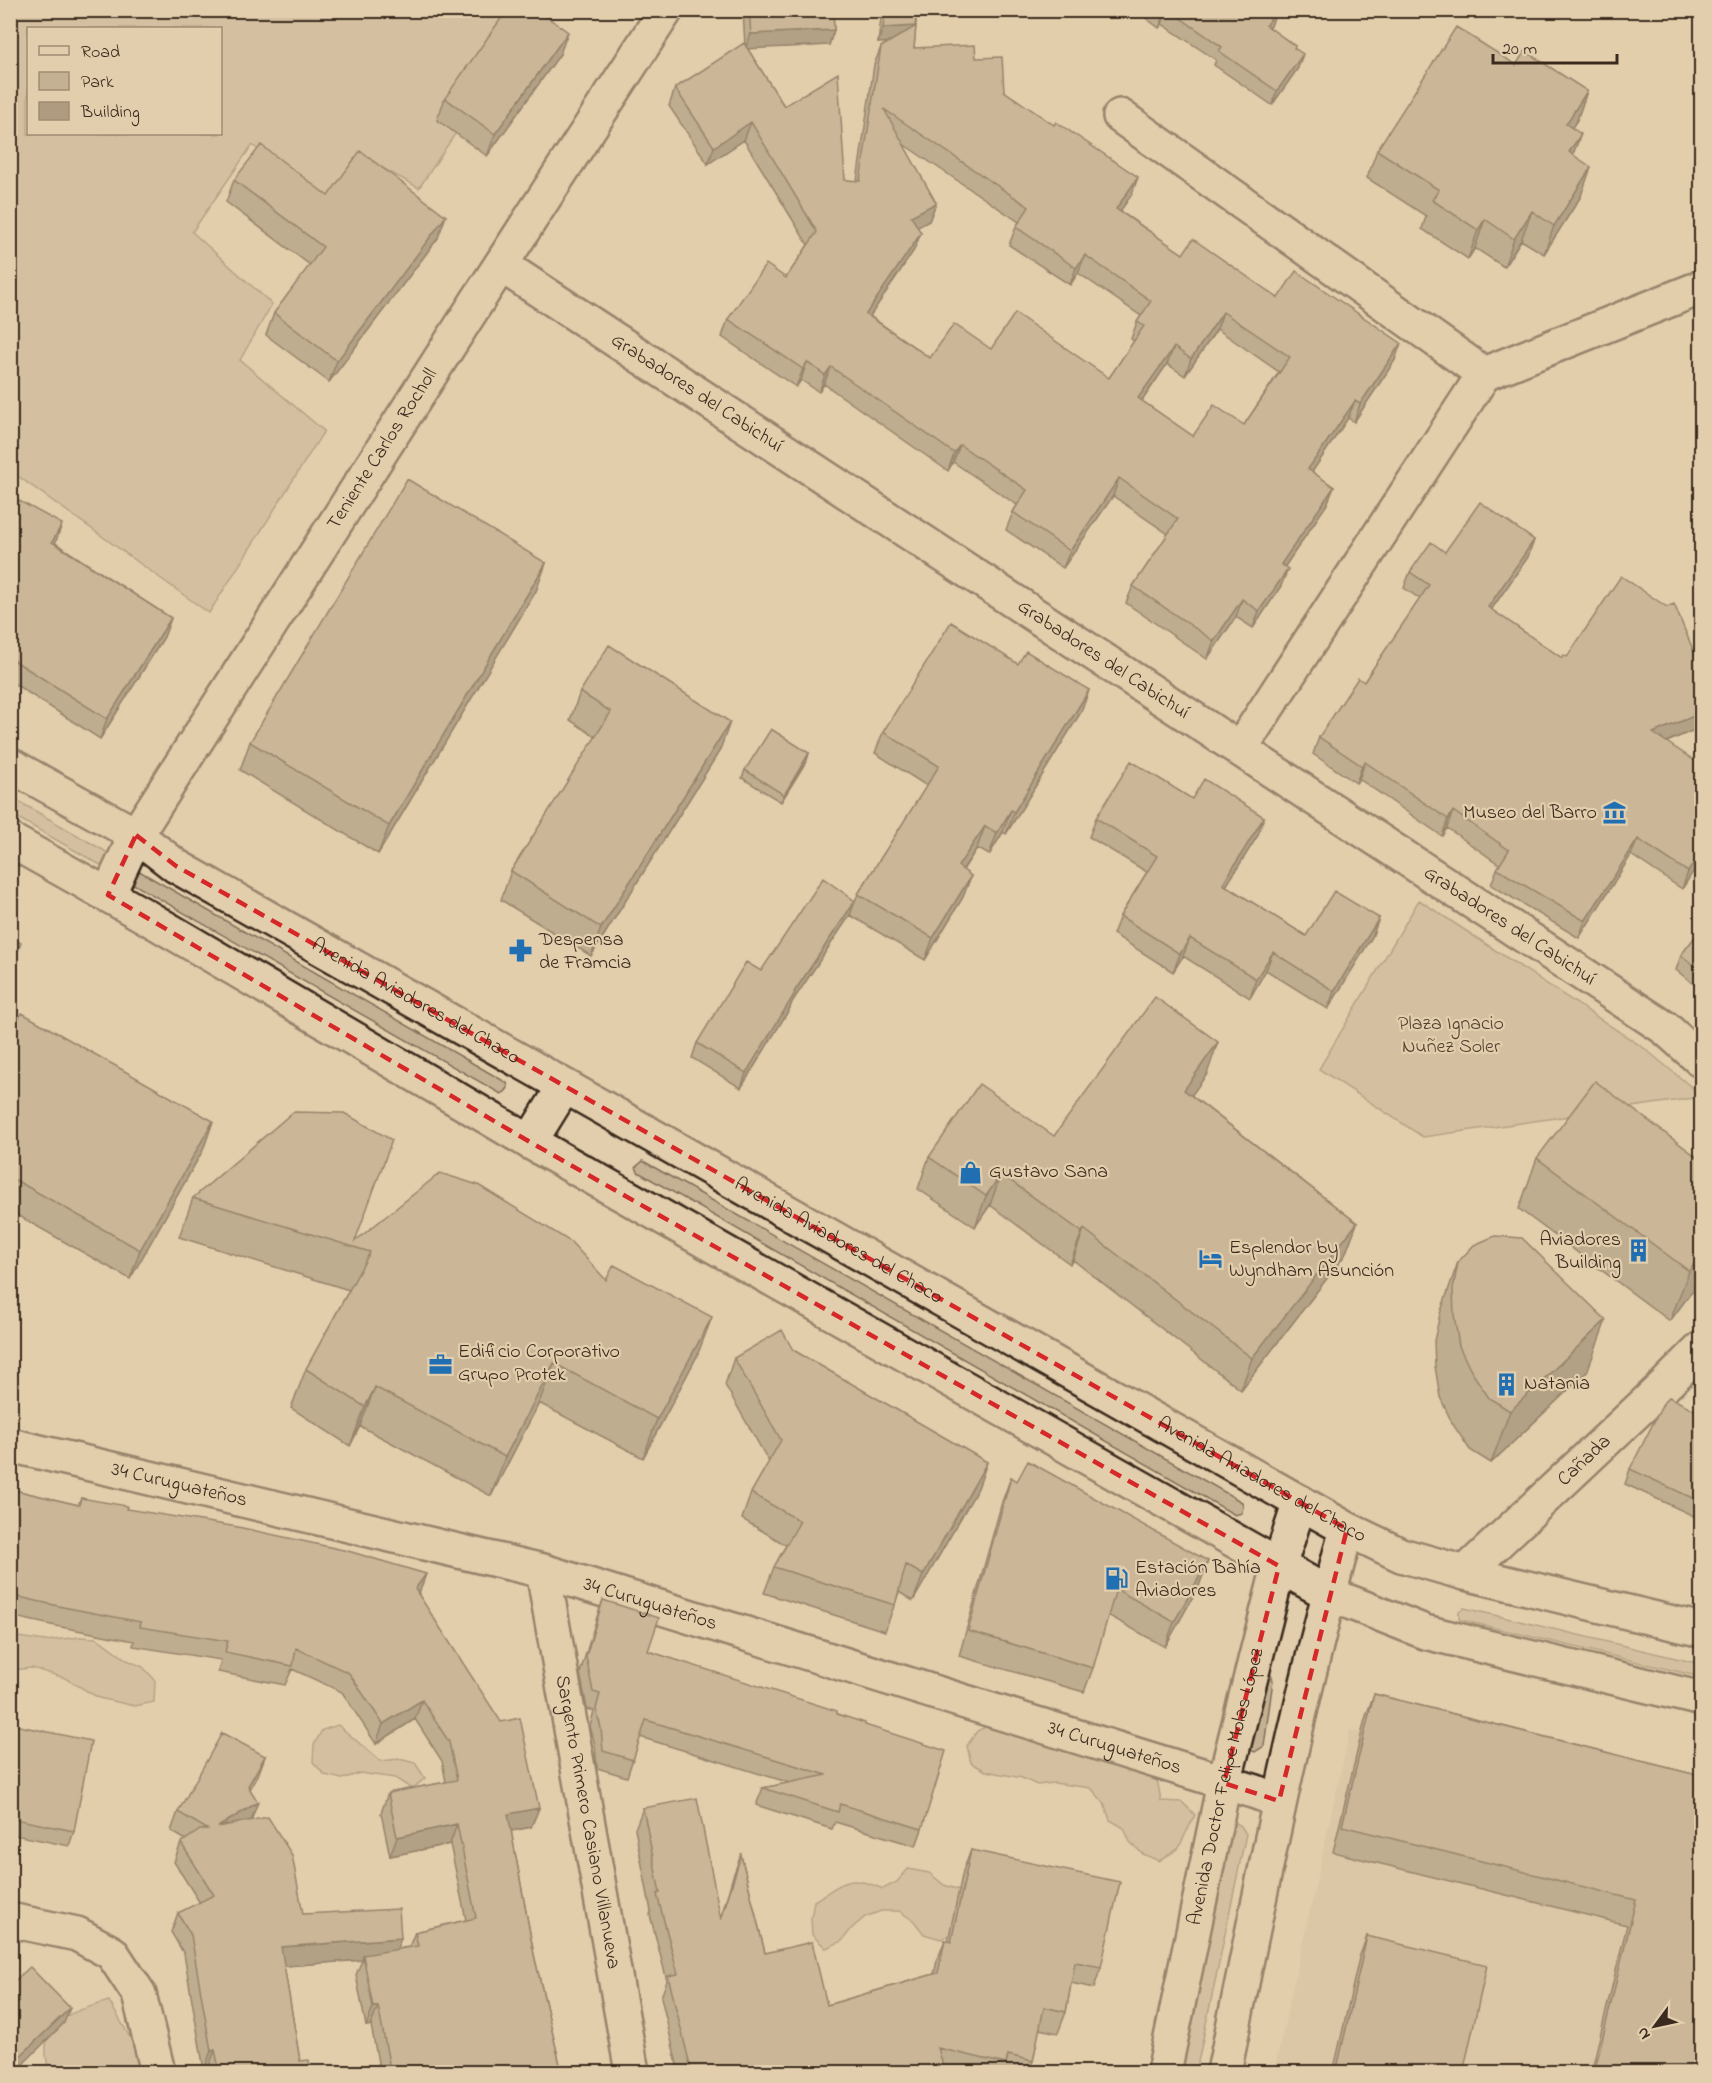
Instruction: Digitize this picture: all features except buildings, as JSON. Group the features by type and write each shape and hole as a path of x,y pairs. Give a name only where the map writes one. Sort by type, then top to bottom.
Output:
{"main road":[{"name":"Teniente Carlos Rocholl","path":"108,895 136,835 666,10"},
{"path":"1120,116 1484,374"},
{"name":"Grabadores del Cabichuí","path":"501,265 595,329 1665,1028 1701,1061"},
{"path":"1240,749 1484,374 1701,287"},
{"name":"Avenida Aviadores del Chaco","path":"10,765 136,835 176,866 1347,1529 1401,1555 1465,1573 1701,1630"},
{"path":"10,840 530,1142 1329,1594 1425,1632 1701,1698"},
{"path":"530,1142 564,1087"},
{"name":"Cañada","path":"1465,1573 1668,1382 1701,1348"},
{"name":"34 Curuguateños","path":"10,1445 543,1571 1279,1801"},
{"name":"Avenida Doctor Felipe Molas López","path":"1164,2073 1224,1784 1280,1566 1300,1502"},
{"path":"1224,2073 1279,1801 1347,1529"},
{"name":"Sargento Primero Casiano Villanueva","path":"543,1571 632,2073"},
{"path":"10,1920 76,1934 112,1953 140,1994 158,2073"}],"highlighted area":[{"path":"136,835 176,866 1347,1529 1279,1801 1224,1783 1279,1566 530,1142 108,895"}],"shaded area":[{"path":"1350,1730 1701,1810 1701,2072 1274,2072"}],"green space":[{"path":"11,11 537,11 419,188 361,156 326,199 252,145 192,232 272,304 240,360 324,431 209,613 11,471"},
{"path":"11,797 507,1083 508,1088 501,1094 11,814"},
{"name":"Plaza Ignacio Nuñez Soler","path":"1419,900 1644,1048 1701,1097 1423,1137 1319,1069"},
{"path":"643,1161 1242,1502 1242,1513 1235,1515 638,1172 636,1167"},
{"path":"1464,1608 1701,1664 1701,1677 1461,1620 1459,1611"},
{"path":"11,1636 45,1641 80,1637 97,1638 127,1660 143,1667 155,1680 154,1702 135,1706 99,1698 65,1678 32,1668 11,1670"},
{"path":"1268,1675 1271,1675 1273,1680 1264,1746 1255,1752 1246,1745"},
{"path":"991,1724 1152,1768 1161,1801 1182,1802 1195,1815 1178,1849 1159,1861 1143,1854 1130,1842 1124,1828 1110,1820 1104,1803 1091,1788 1054,1783 1037,1785 1022,1778 986,1771 971,1763 967,1746 977,1731"},
{"path":"338,1725 380,1761 399,1759 415,1763 425,1778 412,1789 395,1778 360,1773 342,1779 325,1775 313,1762 314,1745 322,1730"},
{"path":"1236,1823 1246,1834 1197,2067 1186,2072 1178,2068 1230,1825"},
{"path":"908,1869 929,1873 944,1885 978,1896 976,1922 941,1939 924,1934 914,1921 899,1911 881,1911 865,1917 842,1941 826,1948 812,1935 811,1918 814,1901 847,1882 862,1882 883,1889 897,1882"},
{"path":"109,2001 150,2072 54,2072 49,2070 46,2053 51,2029 69,2015"}],"place":[{"name":"Museo del Barro","path":"1615,813"},
{"name":"Despensa de Framcia","path":"521,951"},
{"name":"Gustavo Sana","path":"971,1172"},
{"name":"Aviadores Building","path":"1639,1251"},
{"name":"Esplendor by Wyndham Asunción","path":"1211,1259"},
{"name":"Edificio Corporativo Grupo Protek","path":"440,1364"},
{"name":"Natania","path":"1506,1384"},
{"name":"Estación Bahía Aviadores","path":"1117,1579"}]}
